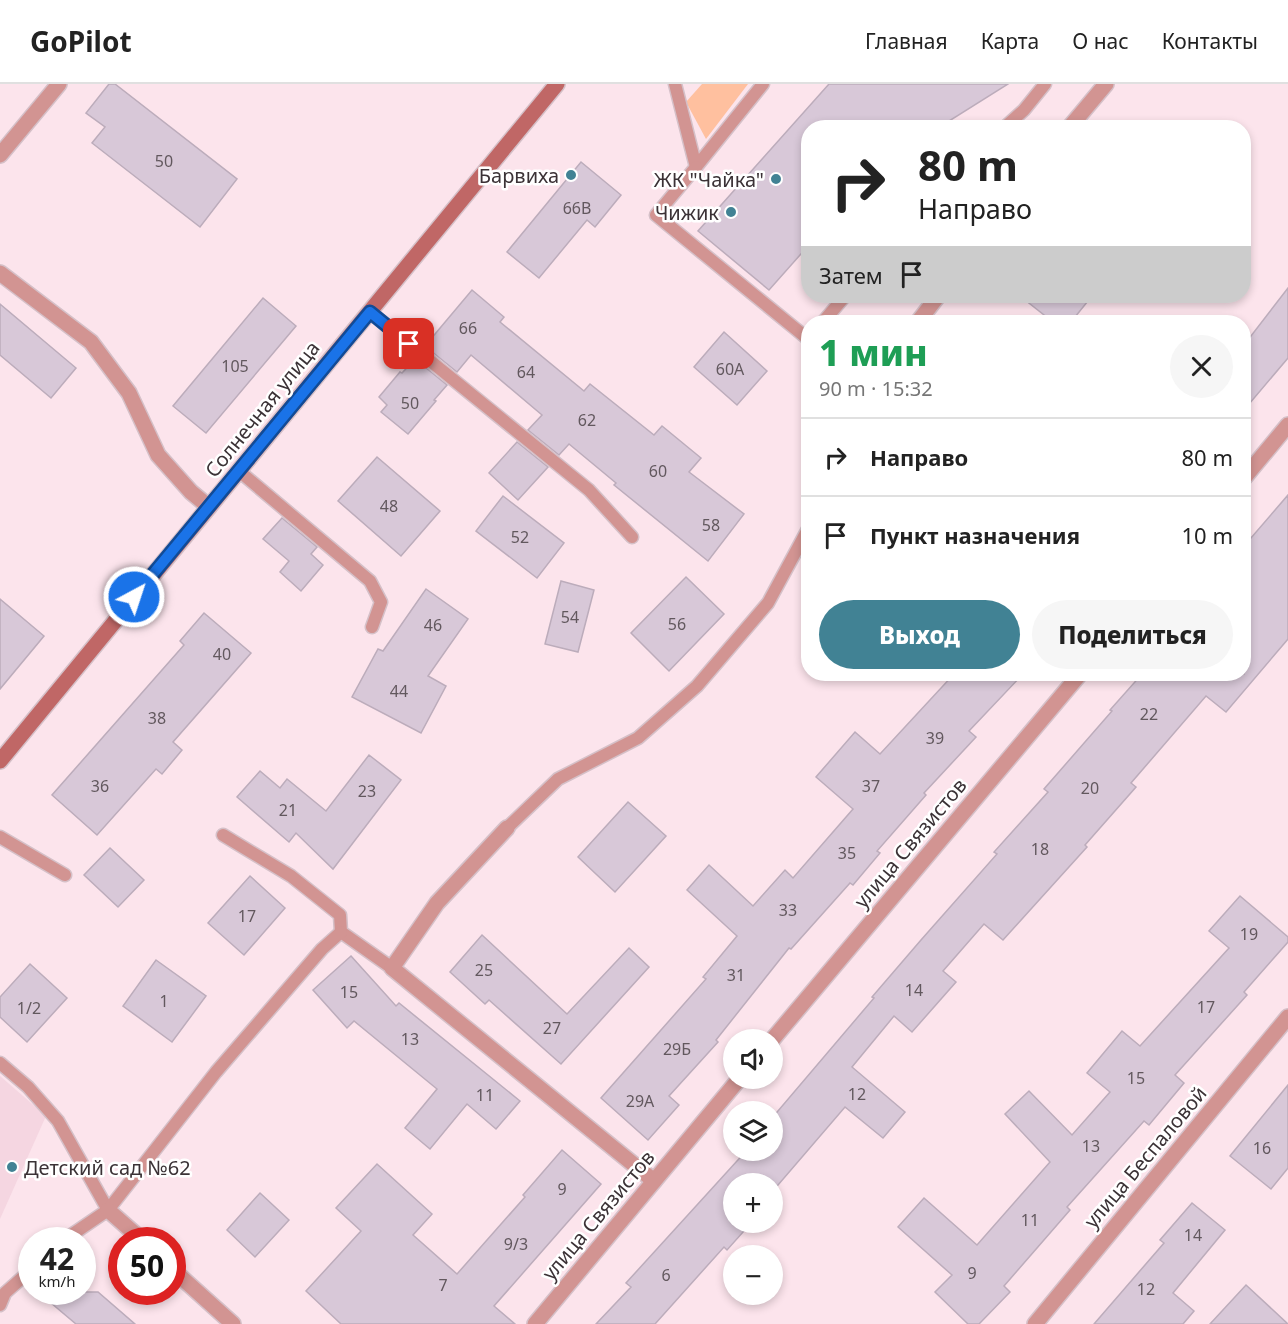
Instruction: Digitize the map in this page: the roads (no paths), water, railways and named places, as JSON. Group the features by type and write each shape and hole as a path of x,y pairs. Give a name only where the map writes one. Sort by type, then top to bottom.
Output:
{"main road":[{"name":"Солнечная улица","path":"0,761 557,84"}],"street":[{"path":"0,155 58,84"},
{"path":"1076,120 1106,84"},
{"path":"0,273 90,342 129,393 158,455 191,492 209,507"},
{"path":"923,315 933,303"},
{"path":"1251,470 1288,425"},
{"name":"улица Связистов","path":"781,1029 1074,681"},
{"path":"507,828 437,903 392,968 654,1181"},
{"name":"улица Беспаловой","path":"1035,1324 1288,1017"},
{"name":"улица Связистов","path":"535,1324 731,1089"},
{"path":"108,1210 127,1227"},
{"path":"186,1281 234,1324"}],"lane":[{"path":"675,84 696,167"},
{"path":"763,84 656,214 801,333"},
{"path":"1013,120 1045,84"},
{"path":"830,315 839,303"},
{"path":"370,312 589,490 632,537"},
{"path":"239,471 370,581 381,602 372,627"},
{"path":"507,828 558,779 638,738 697,686 768,603 801,543"},
{"path":"223,835 291,876 340,915 341,932"},
{"path":"0,837 65,875"},
{"path":"341,932 392,968"},
{"path":"82,1227 108,1210 216,1072 322,949 341,932"},
{"path":"0,1063 28,1087 58,1121 108,1210"},
{"path":"0,1305 5,1293 18,1281"}],"place":[{"name":"Барвиха","path":"571,175"},
{"name":"ЖК \"Чайка\"","path":"776,179"},
{"name":"Чижик","path":"731,212"},
{"name":"Детский сад №62","path":"12,1167"}]}
